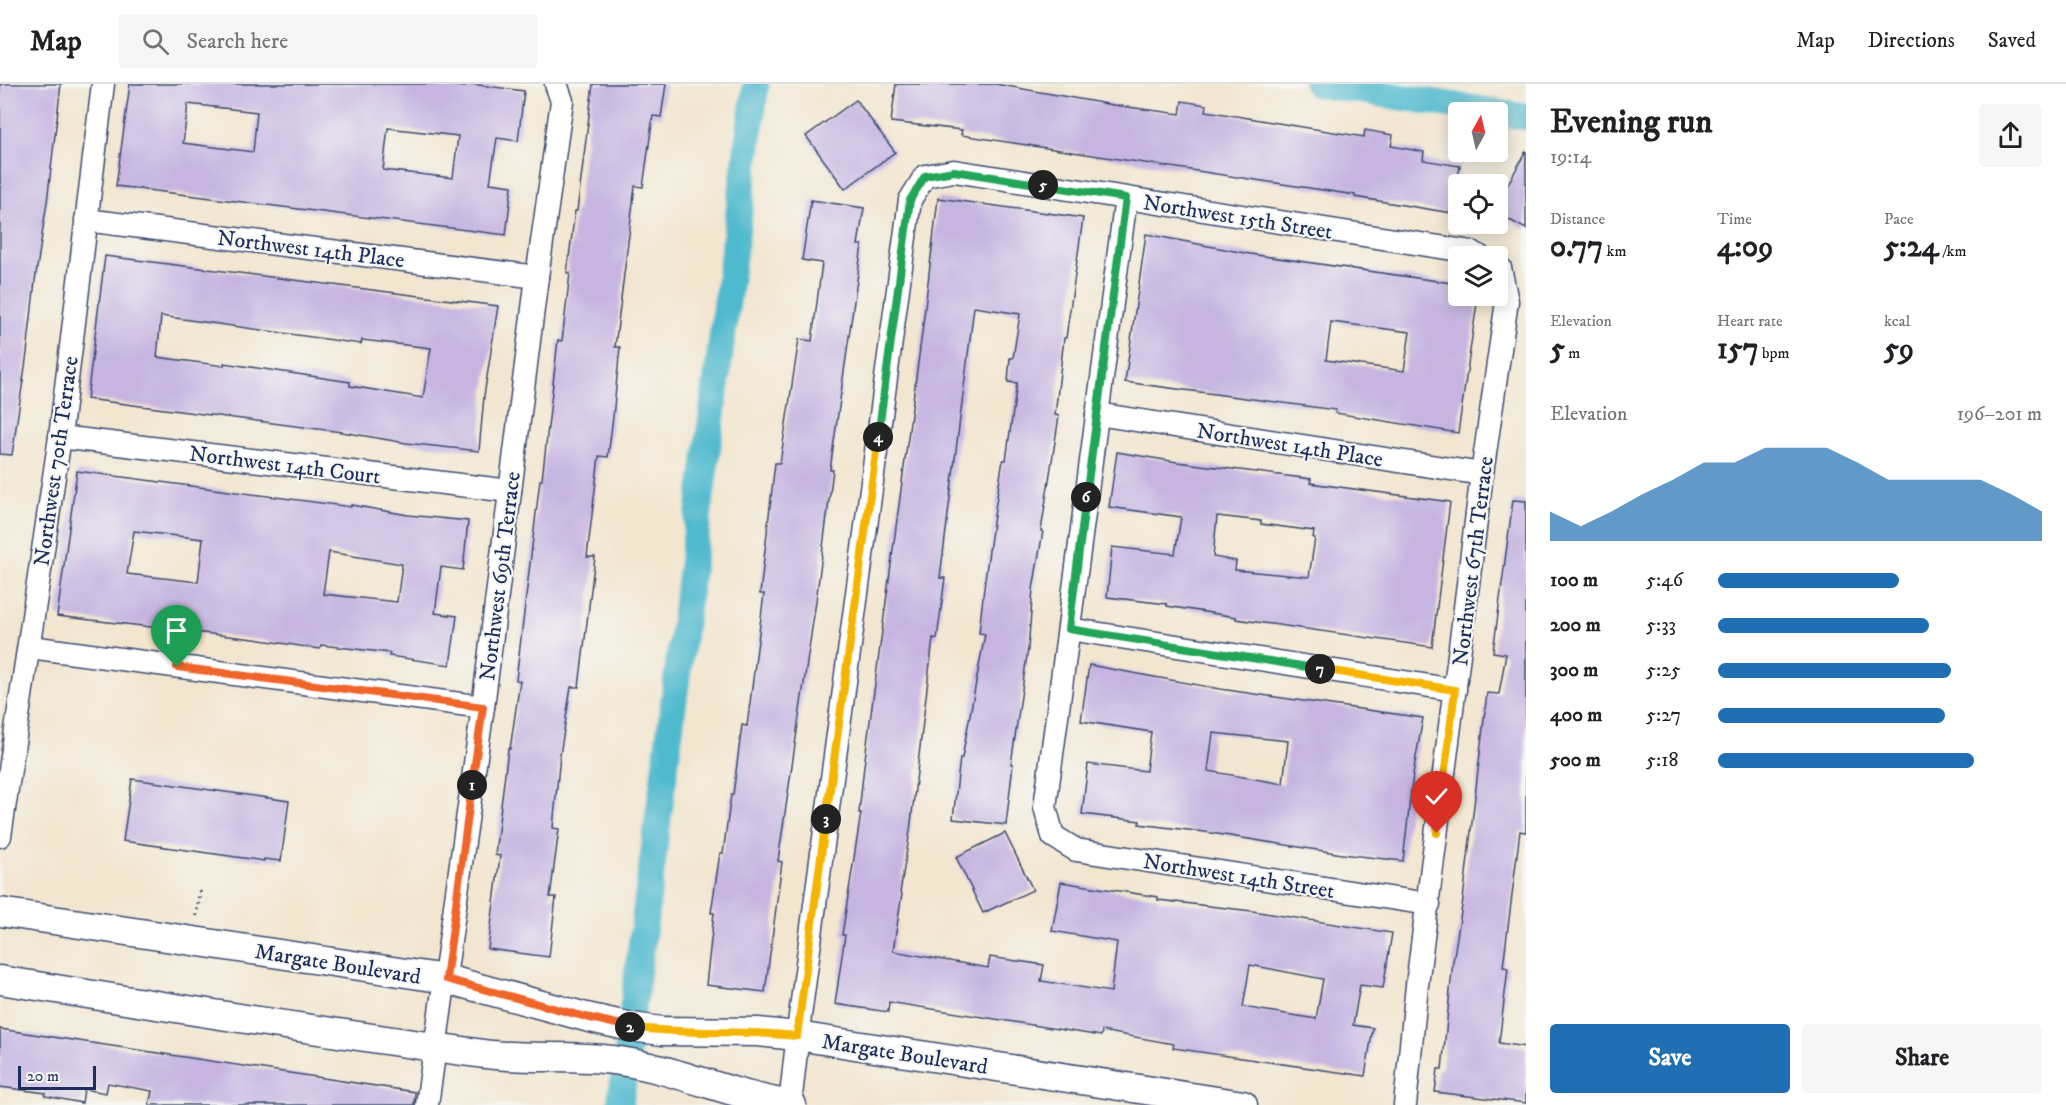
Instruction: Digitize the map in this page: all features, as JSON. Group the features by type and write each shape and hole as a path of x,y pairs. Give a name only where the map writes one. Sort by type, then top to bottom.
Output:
{"street":[{"name":"Northwest 70th Terrace","path":"0,836 60,437 102,84"},
{"name":"Northwest 69th Terrace","path":"427,1105 483,707 537,277 562,101 556,84"},
{"name":"Northwest 15th Street","path":"797,1036 910,200 925,176 954,171 1448,248"},
{"path":"1126,198 1069,629 1455,690"},
{"name":"Northwest 14th Place","path":"86,220 537,277"},
{"name":"Northwest 67th Terrace","path":"1405,1105 1417,985 1482,474 1506,306"},
{"name":"Northwest 14th Place","path":"1097,414 1482,474"},
{"name":"Northwest 14th Court","path":"60,437 510,491"},
{"name":"Northwest 14th Street","path":"1069,629 1045,807 1053,836 1076,850 1428,904"},
{"path":"30,647 483,707"},
{"name":"Margate Boulevard","path":"0,912 446,979 608,1023 654,1030 758,1032 797,1036 1243,1105"},
{"path":"0,980 488,1055 602,1059 648,1067 754,1098 790,1105 797,1036"}],"path":[{"path":"196,920 200,890"}],"building":[{"path":"0,84 61,84 12,455 0,454"},
{"path":"130,84 441,84 465,87 465,84 471,84 524,91 518,141 497,138 490,183 512,186 506,235 116,186","holes":["188,104 257,112 253,152 183,143","388,128 458,136 453,178 383,170"]},
{"path":"593,84 666,84 661,117 653,116 643,187 635,186 615,347 620,347 608,457 599,456 587,557 595,557 579,687 571,687 560,755 553,828 559,829 550,897 556,897 549,957 488,949 500,856 495,855 508,749 510,749 520,681 516,680 540,480 542,480 558,340 562,341 570,273 567,273"},
{"path":"896,84 995,84 1113,105 1180,114 1182,101 1207,105 1206,111 1364,137 1365,130 1393,135 1391,146 1424,152 1423,160 1460,166 1459,174 1448,174 1448,212 1355,197 1355,195 961,135 962,130 891,122"},
{"path":"856,100 895,152 845,189 806,136"},
{"path":"1526,151 1526,229 1508,219 1508,184"},
{"path":"938,198 1083,218 1066,338 1064,338 1055,415 1059,416 1033,589 1028,649 1011,764 1013,764 1006,825 953,819 960,758 962,758 985,634 979,633 995,509 1003,460 1006,460 1017,383 1008,382 1010,358 1013,358 1020,314 974,307 940,578 945,578 937,639 933,638 893,951 988,968 990,957 1044,965 1041,981 1111,992 1117,942 1052,931 1061,882 1158,897 1158,900 1252,911 1392,933 1383,988 1360,985 1353,1025 1373,1028 1365,1076 1173,1048 1174,1044 1102,1031 1101,1036 889,1002 888,1012 835,1004 845,935 842,935 861,813 859,813 864,766","holes":["1250,965 1323,979 1316,1019 1243,1007"]},
{"path":"811,200 864,208 858,245 862,245 830,470 833,470 816,601 778,861 782,862 765,992 706,985 714,913 711,913 720,853 723,853 731,795 733,795 742,725 747,726 764,594 760,594 775,463 780,463 799,339 812,341 822,263 802,260"},
{"path":"1146,234 1250,254 1448,283 1448,306 1477,306 1458,433 1335,413 1336,410 1125,382","holes":["1331,322 1410,332 1404,371 1326,360"]},
{"path":"105,256 498,306 484,396 479,451 87,399","holes":["161,316 361,344 362,340 431,348 423,398 350,386 350,382 224,363 224,366 157,357"]},
{"path":"1117,452 1311,479 1310,483 1450,502 1432,647 1236,619 1236,617 1167,606 1167,604 1107,597 1112,547 1175,554 1181,517 1109,507","holes":["1217,516 1261,521 1261,524 1314,531 1309,577 1235,570 1236,561 1213,557"]},
{"path":"77,471 468,521 463,570 441,567 435,613 457,616 450,665 389,656 390,653 321,645 320,649 57,616","holes":["134,531 203,539 198,582 127,574","329,552 402,564 397,602 323,594"]},
{"path":"1513,500 1526,501 1526,832 1520,831 1503,967 1508,968 1499,1043 1526,1047 1526,1103 1435,1092 1438,1069 1442,1069 1487,693 1499,694 1506,654 1493,652"},
{"path":"1089,665 1220,689 1423,718 1413,774 1403,861 1342,854 1139,824 1140,821 1082,814 1088,764 1146,771 1151,732 1081,721","holes":["1213,733 1288,741 1283,784 1208,771"]},
{"path":"132,779 289,801 281,861 264,859 264,861 123,841"},
{"path":"1005,833 1033,890 983,913 956,857"},
{"path":"0,1029 415,1092 414,1105 149,1105 152,1091 108,1083 106,1093 84,1089 82,1103 45,1096 46,1093 0,1087"}],"waterway":[{"path":"620,1105 756,84"},
{"path":"1317,84 1448,104"},
{"path":"1508,115 1526,117"}],"route":[{"path":"177,667 483,707 446,979 608,1023 631,1027 662,1031 758,1032 797,1036 910,200 925,176 954,171 1126,198 1069,629 1455,690 1437,833"}]}
